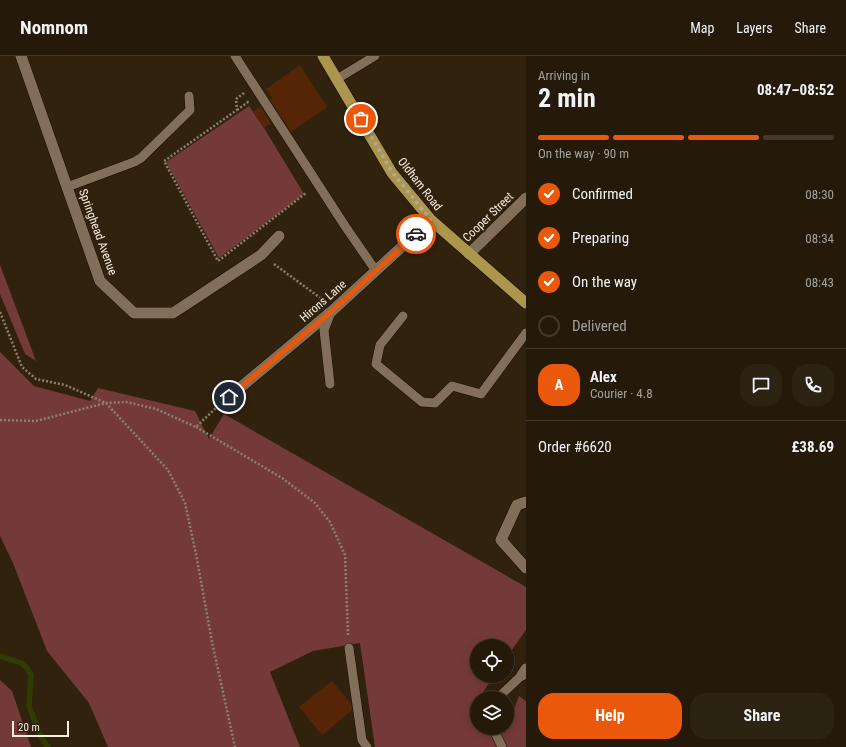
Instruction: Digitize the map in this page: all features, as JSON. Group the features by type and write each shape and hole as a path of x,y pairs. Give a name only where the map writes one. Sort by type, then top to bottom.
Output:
{"main road":[{"name":"Oldham Road","path":"323,56 392,172 431,220 526,303"}],"street":[{"name":"Springhead Avenue","path":"21,56 100,282 134,313 173,313 261,255 279,236"},
{"name":"Cooper Street","path":"469,254 526,198"},
{"name":"Hirons Lane","path":"229,397 333,309 431,220"},
{"path":"526,502 517,505 501,540 526,568"}],"lane":[{"path":"235,56 345,226 376,271"},
{"path":"337,79 375,56"},
{"path":"67,187 141,158 190,110 189,96"},
{"path":"330,384 324,330 333,309"},
{"path":"404,316 380,345 376,364 422,402 436,403 452,386 481,394 526,333"},
{"path":"349,648 362,740 368,747"},
{"path":"505,691 524,672"},
{"path":"496,735 502,747"}],"path":[{"path":"237,110 236,99 255,87"},
{"path":"252,108 248,102 164,161 218,261 306,194 302,188"},
{"path":"261,255 333,309"},
{"path":"0,312 22,367 36,379 65,385 106,403 168,470 185,503 212,642 235,747"},
{"path":"196,427 229,397"},
{"path":"0,420 36,421 106,403 126,402 156,409 196,427 282,478 315,503 330,522 345,555 349,648"}],"shaded area":[{"path":"249,106 304,194 219,258 166,162"},
{"path":"0,265 36,361 25,354 0,294"},
{"path":"0,352 34,386 90,401 98,388 195,411 209,439 224,414 526,587 526,630 514,647 514,639 470,639 470,683 489,683 484,691 470,691 470,735 514,735 514,709 519,696 526,701 526,747 375,747 360,643 313,651 270,672 300,747 108,747 89,703 47,651 13,563 0,536"},
{"path":"0,680 12,691 31,747 0,747"}],"building":[{"path":"300,65 327,107 291,132 270,100 272,98 266,89"},
{"path":"260,106 271,123 264,128 253,112"},
{"path":"332,681 351,704 352,710 322,735 299,707"}],"waterway":[{"path":"0,656 21,663 27,668 31,675 29,706 41,737 48,747"}],"way so far":[{"path":"361,119 392,172 431,220 416,234"}],"route":[{"path":"229,397 332,311 416,234"}]}
